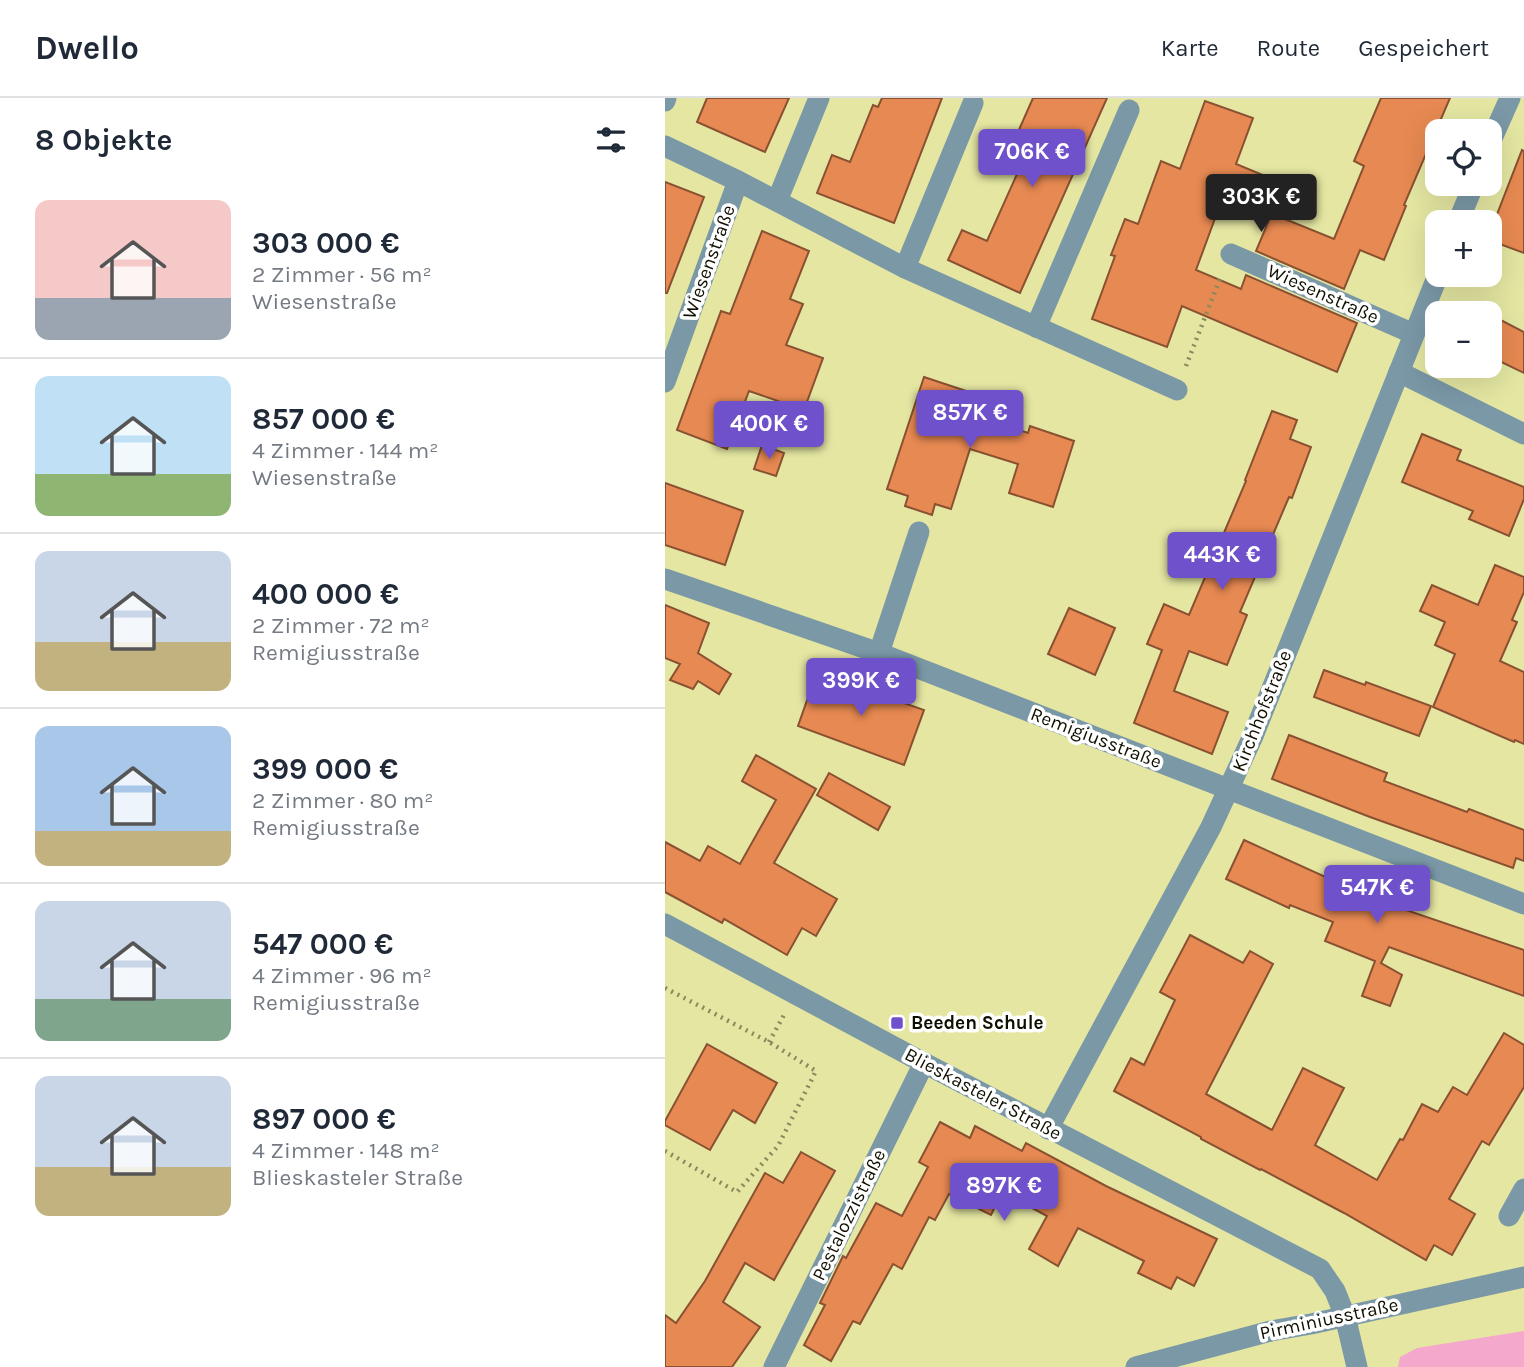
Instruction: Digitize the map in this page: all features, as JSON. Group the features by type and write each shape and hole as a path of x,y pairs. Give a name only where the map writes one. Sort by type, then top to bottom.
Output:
{"street":[{"path":"777,201 819,98"},
{"path":"1501,119 1510,98"},
{"path":"905,268 973,103"},
{"path":"1036,327 1129,110"},
{"name":"Wiesenstraße","path":"665,146 905,268 1177,390"},
{"name":"Wiesenstraße","path":"665,382 738,181"},
{"name":"Wiesenstraße","path":"1231,254 1414,334"},
{"name":"Kirchhofstraße","path":"1048,1129 1229,790 1432,287"},
{"path":"1399,372 1524,434"},
{"path":"879,653 919,532"},
{"name":"Remigiusstraße","path":"665,579 879,653 1524,904"},
{"name":"Blieskasteler Straße","path":"665,924 1048,1129 1320,1269 1335,1291 1345,1316 1357,1367"},
{"name":"Pestalozzistraße","path":"774,1367 924,1063"},
{"path":"1509,1216 1524,1189"},
{"name":"Pirminiusstraße","path":"1136,1367 1271,1331 1524,1278"}],"path":[{"path":"1177,390 1231,254"},
{"path":"665,988 769,1042 816,1071 778,1146 737,1192 665,1151"}],"shaded area":[{"path":"1524,1331 1524,1367 1398,1367 1400,1357 1417,1348"}],"building":[{"path":"707,98 789,98 765,152 697,122"},
{"path":"882,98 942,98 894,223 817,193 832,155 850,162 873,105 878,107"},
{"path":"1033,98 1107,98 1020,293 948,260 962,230 987,241 1022,163 1007,157"},
{"path":"1381,98 1450,98 1441,119 1425,119 1425,156 1384,260 1360,250 1344,289 1256,251 1272,213 1224,194 1196,270 1241,289 1246,275 1357,323 1337,372 1182,306 1167,347 1092,319 1125,219 1138,224 1161,161 1180,169 1205,101 1253,118 1236,164 1301,191 1289,220 1275,215 1334,239 1364,166 1354,161"},
{"path":"1522,150 1524,253 1502,245 1502,210 1499,210"},
{"path":"665,182 704,197 667,293 665,293"},
{"path":"762,231 809,251 790,299 803,304 786,345 823,358 804,410 749,391 727,449 677,430 721,311 730,314"},
{"path":"1502,321 1524,332 1524,373 1502,362"},
{"path":"924,377 987,398 981,417 1028,433 1030,426 1074,441 1053,507 1009,493 1018,464 970,449 951,509 935,504 932,515 905,506 908,496 887,489"},
{"path":"1272,411 1297,420 1290,439 1311,447 1292,498 1289,497 1240,612 1247,615 1227,665 1189,651 1174,691 1228,712 1212,754 1134,723 1162,650 1147,644 1164,604 1189,615 1246,481"},
{"path":"1422,434 1461,450 1457,460 1524,487 1524,499 1509,536 1469,519 1473,511 1402,482"},
{"path":"762,445 784,453 776,476 754,469"},
{"path":"665,483 743,511 725,565 665,545"},
{"path":"1495,565 1524,577 1524,592 1512,620 1517,622 1500,661 1524,672 1524,744 1433,707 1455,654 1435,645 1445,622 1420,611 1432,585 1478,605"},
{"path":"665,605 709,623 698,653 731,674 719,694 698,681 693,689 670,680 680,664 665,658"},
{"path":"1069,608 1115,628 1095,675 1048,654"},
{"path":"1324,670 1431,706 1419,736 1314,697"},
{"path":"817,672 924,710 904,765 798,726"},
{"path":"1289,735 1387,773 1384,781 1524,830 1524,861 1516,858 1513,868 1272,779"},
{"path":"756,755 816,789 774,863 837,899 816,936 802,928 787,955 724,919 722,923 665,892 665,842 700,861 708,846 740,864 776,800 742,781"},
{"path":"829,773 890,807 878,830 817,795"},
{"path":"1244,840 1332,880 1333,877 1399,904 1397,907 1524,950 1524,996 1389,947 1381,963 1402,975 1390,1006 1362,996 1375,961 1325,941 1333,922 1290,905 1289,908 1226,879"},
{"path":"1190,935 1243,963 1250,951 1273,964 1206,1094 1272,1130 1303,1068 1344,1088 1315,1145 1377,1180 1422,1104 1438,1112 1453,1087 1467,1095 1504,1033 1524,1045 1524,1087 1489,1145 1482,1141 1449,1199 1475,1214 1452,1255 1434,1245 1426,1260 1344,1213 1114,1091 1131,1058 1144,1065 1175,1000 1160,992"},
{"path":"707,1044 777,1083 755,1123 733,1110 710,1150 665,1125"},
{"path":"940,1122 970,1138 975,1126 1022,1151 1026,1143 1106,1186 1217,1239 1194,1286 1177,1277 1171,1289 1138,1273 1144,1261 1078,1228 1058,1266 1029,1249 1047,1216 1002,1192 991,1215 949,1194 935,1220 929,1217 902,1269 893,1264 860,1324 853,1321 831,1361 804,1345 825,1305 820,1303 843,1256 846,1258 876,1203 902,1216 928,1167 919,1162"},
{"path":"801,1152 835,1171 774,1280 745,1263 723,1302 760,1327 732,1367 665,1367 665,1315 676,1323 705,1281 765,1173 783,1183"}],"place":[{"name":"Beeden Schule","path":"897,1023"}]}
